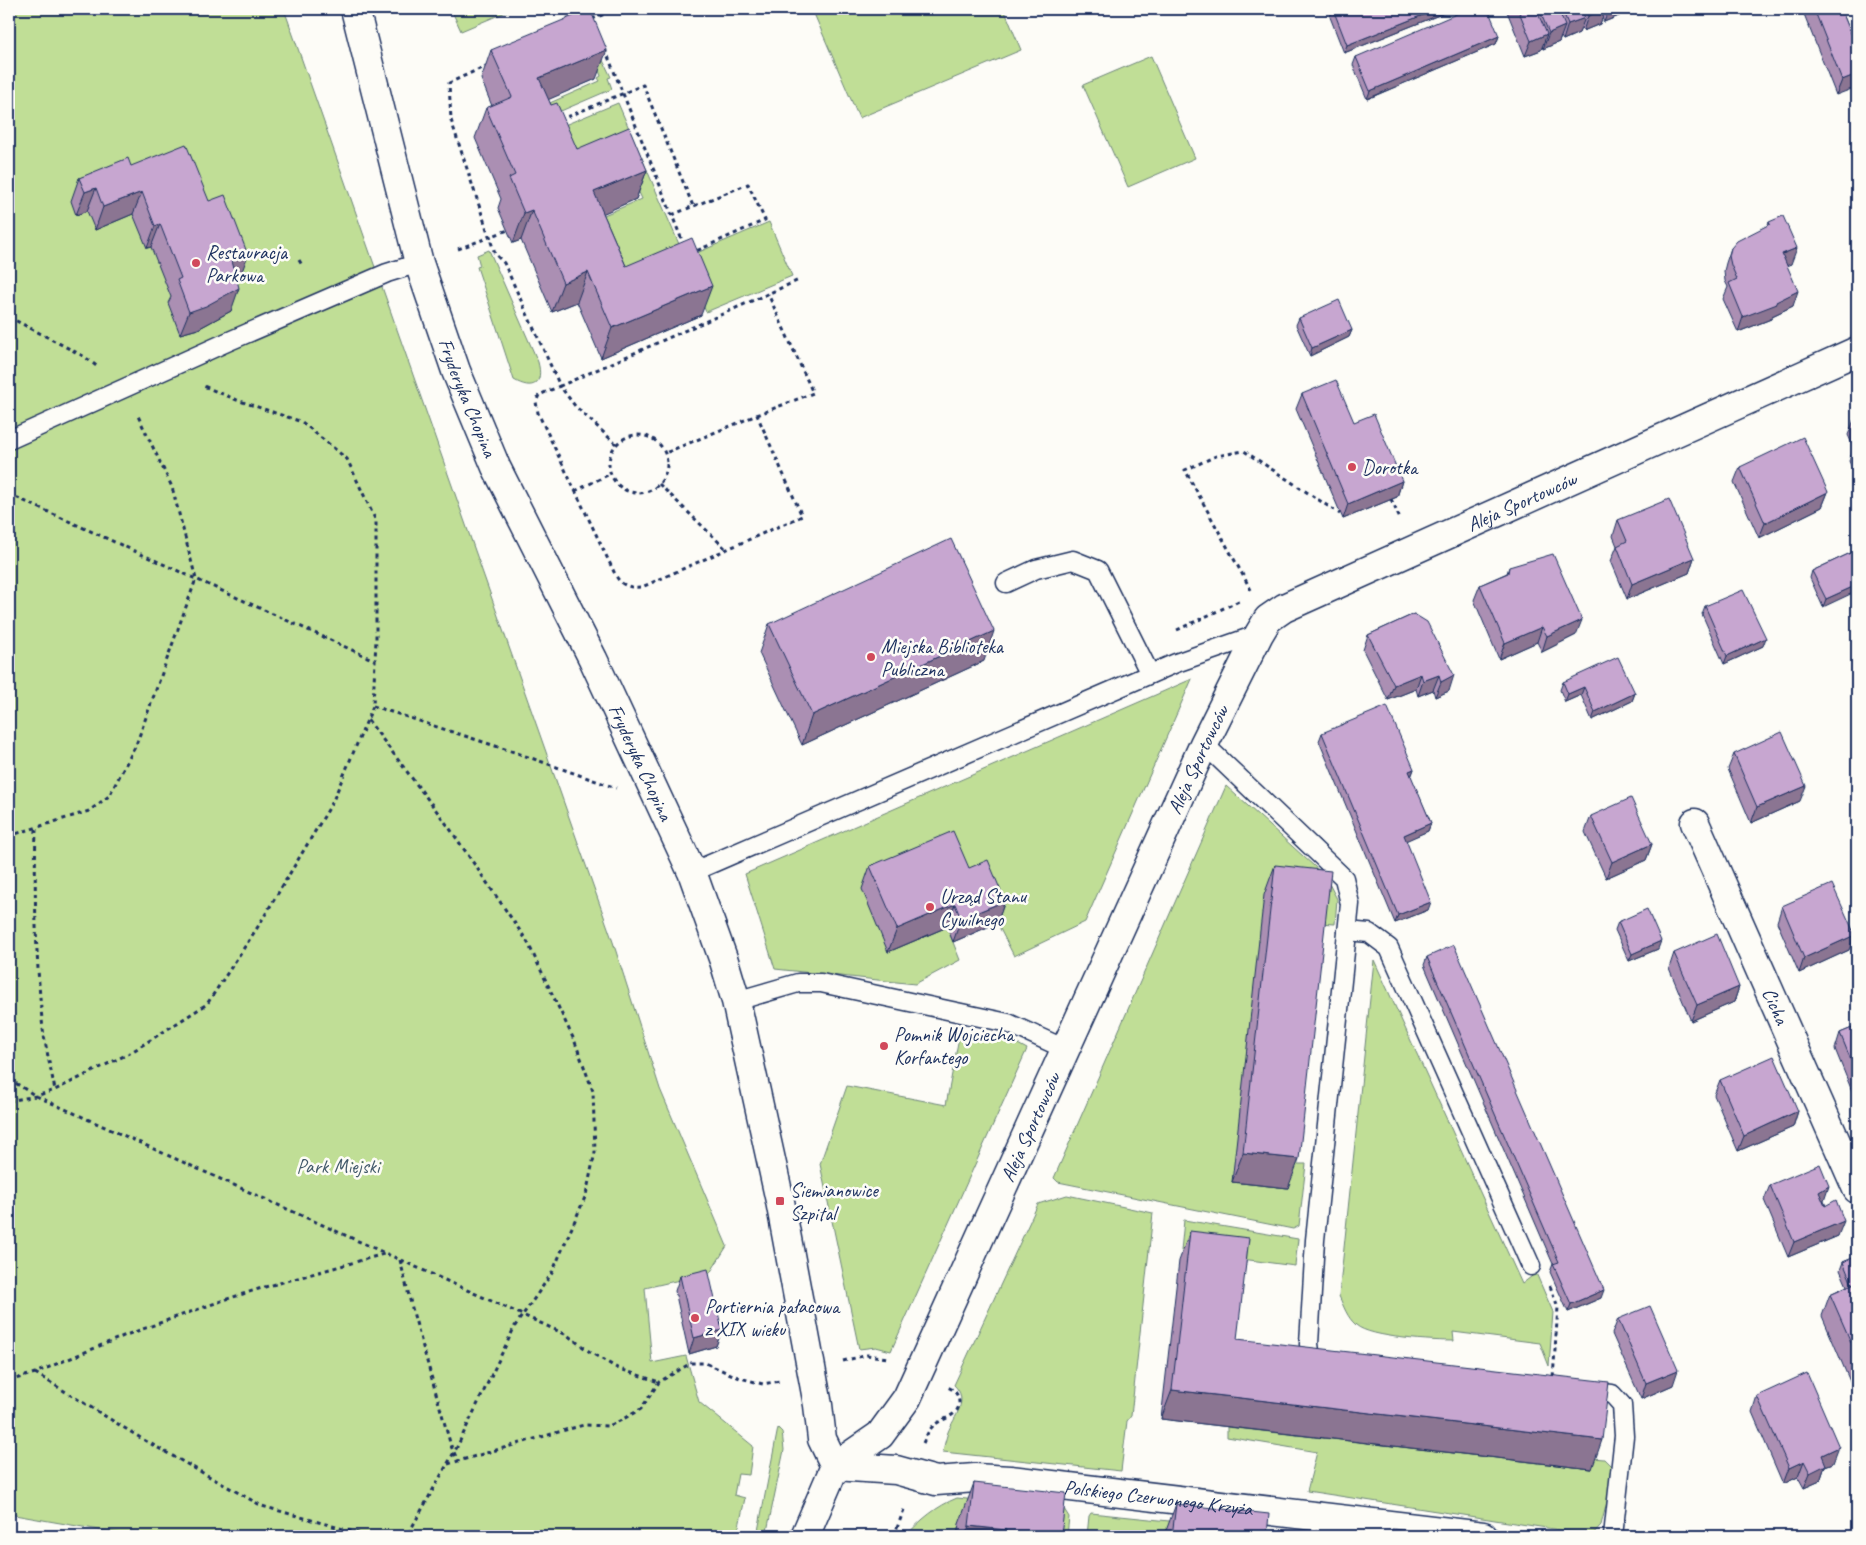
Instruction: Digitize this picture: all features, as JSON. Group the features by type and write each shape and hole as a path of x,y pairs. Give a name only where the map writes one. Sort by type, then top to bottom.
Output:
{"street":[{"name":"Fryderyka Chopina","path":"355,9 419,263 456,371 496,467 593,659 692,872 716,937 736,1001 780,1201 818,1405 822,1439 835,1466"},
{"name":"Aleja Sportowców","path":"835,1466 880,1435 908,1398 1204,744 1258,634 1268,619 1284,608 1857,351"},
{"name":"Cicha","path":"1695,823 1857,1189"},
{"path":"805,1536 835,1466"},
{"name":"Polskiego Czerwonego Krzyża","path":"835,1466 896,1470 936,1481 975,1478 1010,1480 1482,1536"}],"lane":[{"path":"9,440 165,369 388,274 419,263"},
{"path":"1006,583 1036,569 1072,560 1098,570 1150,674"},
{"path":"692,872 1176,663 1258,634"},
{"path":"1204,744 1344,878 1350,904 1315,1240 1309,1344 1311,1359 1323,1366 1342,1367"},
{"path":"1348,931 1369,933 1388,948 1531,1266"},
{"path":"736,1001 798,983 821,983 1008,1023 1066,1049"},
{"path":"1552,1388 1612,1394 1622,1405 1624,1436 1613,1536"}],"path":[{"path":"565,9 572,27"},
{"path":"586,22 617,9"},
{"path":"593,18 596,27"},
{"path":"603,43 685,247"},
{"path":"493,63 449,83 451,120 489,238 495,254 504,264 560,386 575,406 616,444"},
{"path":"554,122 643,85 693,206"},
{"path":"672,215 748,184 765,220 688,255"},
{"path":"458,249 508,230"},
{"path":"300,260 302,265"},
{"path":"757,414 802,516 642,586 633,588 624,586 618,581 538,413 536,405 539,395 799,280"},
{"path":"664,453 812,393 768,294"},
{"path":"9,317 86,356 124,388 172,487 196,579 136,745 109,796 89,812 9,836"},
{"path":"9,1101 55,1090 130,1053 207,1004 259,926 332,803 373,706 376,521 347,459 302,422 237,400 165,369"},
{"path":"640,435 656,441 664,453 667,464 666,472 658,484 650,490 632,493 617,485 610,474 609,460 616,444 623,439 640,435"},
{"path":"1254,594 1185,470 1216,456 1244,451 1340,514"},
{"path":"576,491 610,474"},
{"path":"658,484 726,549"},
{"path":"9,494 374,660"},
{"path":"1391,499 1402,524"},
{"path":"373,706 517,753 621,790"},
{"path":"367,720 448,826 527,941 576,1042 593,1091 595,1152 586,1195 552,1273 515,1326 448,1464 407,1536"},
{"path":"36,829 34,885 40,981 44,1030 55,1090"},
{"path":"9,1079 36,1096 567,1335 590,1352 617,1368 659,1382"},
{"path":"9,1381 35,1373 126,1335 224,1300 385,1253"},
{"path":"400,1260 412,1312 458,1461"},
{"path":"1531,1266 1540,1262 1558,1307 1552,1388"},
{"path":"836,1362 874,1354 894,1360"},
{"path":"448,1464 584,1425 608,1426 616,1423 641,1409 659,1382 691,1363 705,1364 763,1384 784,1380"},
{"path":"35,1373 144,1440 262,1506 368,1536"},
{"path":"921,1445 933,1426 957,1412 959,1406 957,1394 942,1384"},
{"path":"894,1536 904,1512"}],"green space":[{"name":"Park Miejski","path":"9,9 284,9 613,942 660,1089 727,1246 710,1273 645,1288 652,1363 686,1356 699,1402 753,1446 749,1475 738,1474 734,1495 745,1498 737,1536 134,1536 9,1514"},
{"path":"451,9 513,9 461,31"},
{"path":"812,9 1004,9 1021,50 859,118"},
{"path":"588,41 601,56 611,77 608,78 612,89 540,120 536,109 600,81 598,78 601,76"},
{"path":"1151,56 1195,158 1128,187 1083,85"},
{"path":"618,103 685,258 769,222 792,276 706,312 686,265 615,295 585,223 642,199 620,150 567,172 550,131"},
{"path":"489,250 538,362 538,380 532,385 514,380 477,267 480,266 477,255"},
{"path":"1192,679 1085,922 1014,956 980,883 888,952 947,927 960,960 915,984 775,969 745,874"},
{"path":"1226,786 1325,876 1337,899 1335,924 1318,923 1232,1182 1288,1188 1291,1164 1306,1164 1299,1226 1293,1229 1058,1182 1054,1178"},
{"path":"1374,960 1522,1284 1536,1273 1553,1312 1549,1366 1540,1343 1453,1332 1454,1341 1418,1339 1388,1336 1363,1329 1350,1319 1339,1296"},
{"path":"960,1032 1014,1042 1027,1049 891,1351 876,1347 859,1349 820,1164 847,1086 946,1105"},
{"path":"1067,1195 1153,1213 1131,1416 1127,1421 1121,1471 943,1452 948,1432 961,1403 959,1391 954,1385 1038,1204"},
{"path":"1184,1220 1298,1239 1295,1266 1181,1251"},
{"path":"1227,1427 1591,1469 1593,1458 1604,1459 1613,1468 1612,1483 1601,1525 1592,1535 1307,1491 1317,1452 1227,1437"},
{"path":"778,1428 782,1432 784,1450 766,1536 757,1536"},
{"path":"957,1498 1064,1509 1069,1517 1067,1536 1050,1536 959,1524 957,1536 906,1536 929,1514"},
{"path":"1091,1513 1257,1530 1256,1536 1087,1536"}],"building":[{"path":"590,9 607,50 539,78 551,105 557,103 577,149 629,127 647,170 594,192 626,266 692,238 712,286 612,328 588,272 563,283 532,210 524,213 509,178 515,175 486,108 512,97 491,50"},
{"path":"1333,9 1438,9 1347,45"},
{"path":"1468,9 1488,9 1499,36 1370,91 1356,57"},
{"path":"1518,9 1536,9 1547,34 1531,41"},
{"path":"1539,9 1558,9 1565,26 1549,33"},
{"path":"1562,9 1581,9 1585,18 1568,24"},
{"path":"1585,9 1606,9 1588,16"},
{"path":"1814,9 1841,9 1857,48 1857,74 1842,80"},
{"name":"Restauracja Parkowa","path":"186,144 209,201 225,195 248,255 232,261 239,288 206,306 189,312 177,280 181,278 160,224 155,226 142,192 103,207 96,188 85,192 79,178 128,158 131,166"},
{"path":"1783,216 1797,248 1782,254 1798,291 1776,302 1777,304 1743,317 1729,283 1737,279 1729,256 1731,248 1737,241"},
{"path":"1339,300 1352,330 1312,348 1299,318"},
{"name":"Dorotka","path":"1336,380 1354,422 1374,414 1402,481 1348,504 1302,394"},
{"path":"1803,437 1828,492 1765,523 1740,467"},
{"path":"1669,499 1694,558 1632,584 1617,546 1627,541 1618,520"},
{"name":"Miejska Biblioteka Publiczna","path":"951,539 994,631 812,715 769,624"},
{"path":"1857,550 1857,585 1826,599 1812,571"},
{"path":"1553,554 1582,620 1547,636 1542,627 1505,643 1480,585 1508,573 1509,567"},
{"path":"1743,590 1766,638 1727,656 1705,606"},
{"path":"1414,614 1427,622 1454,675 1441,682 1439,675 1423,681 1421,674 1394,685 1368,635"},
{"path":"1618,657 1635,693 1595,712 1584,687 1568,694 1563,682"},
{"path":"1387,706 1414,769 1409,771 1431,823 1404,835 1431,902 1398,915 1322,733"},
{"path":"1782,732 1806,786 1757,807 1734,754"},
{"path":"1631,798 1652,844 1612,862 1591,816"},
{"path":"953,831 969,868 988,860 1005,901 961,919 955,904 897,929 870,866"},
{"path":"1275,865 1331,871 1299,1159 1243,1153"},
{"path":"1832,884 1855,935 1804,958 1782,906"},
{"path":"1647,909 1661,941 1632,954 1618,922"},
{"path":"1717,934 1739,987 1697,1005 1674,953"},
{"path":"1454,945 1604,1290 1571,1304 1553,1264 1559,1262 1427,957"},
{"path":"1857,1026 1857,1075 1840,1033"},
{"path":"1774,1056 1798,1111 1744,1136 1720,1080"},
{"path":"1820,1164 1829,1186 1819,1192 1825,1206 1836,1200 1844,1221 1794,1242 1770,1185"},
{"path":"1190,1231 1249,1238 1237,1339 1609,1382 1602,1440 1172,1390"},
{"path":"1857,1256 1857,1282 1852,1284 1843,1262"},
{"path":"708,1269 722,1330 694,1338 680,1276"},
{"path":"1857,1282 1857,1356 1830,1294"},
{"path":"1650,1306 1678,1370 1646,1383 1618,1319"},
{"path":"1807,1373 1839,1447 1822,1455 1826,1465 1810,1473 1804,1461 1789,1468 1757,1396"},
{"path":"974,1483 1066,1493 1061,1536 1025,1532 1024,1536 1006,1536 1006,1530 969,1526"},
{"path":"1176,1504 1269,1514 1267,1536 1172,1536"},
{"path":"1392,1529 1464,1536 1391,1536"}],"place":[{"name":"Restauracja Parkowa","path":"196,263"},
{"name":"Dorotka","path":"1352,467"},
{"name":"Miejska Biblioteka Publiczna","path":"871,657"},
{"name":"Urząd Stanu Cywilnego","path":"930,907"},
{"name":"Pomnik Wojciecha Korfantego","path":"884,1046"},
{"name":"Siemianowice Szpital","path":"780,1201"},
{"name":"Portiernia pałacowa z XIX wieku","path":"695,1318"}]}
